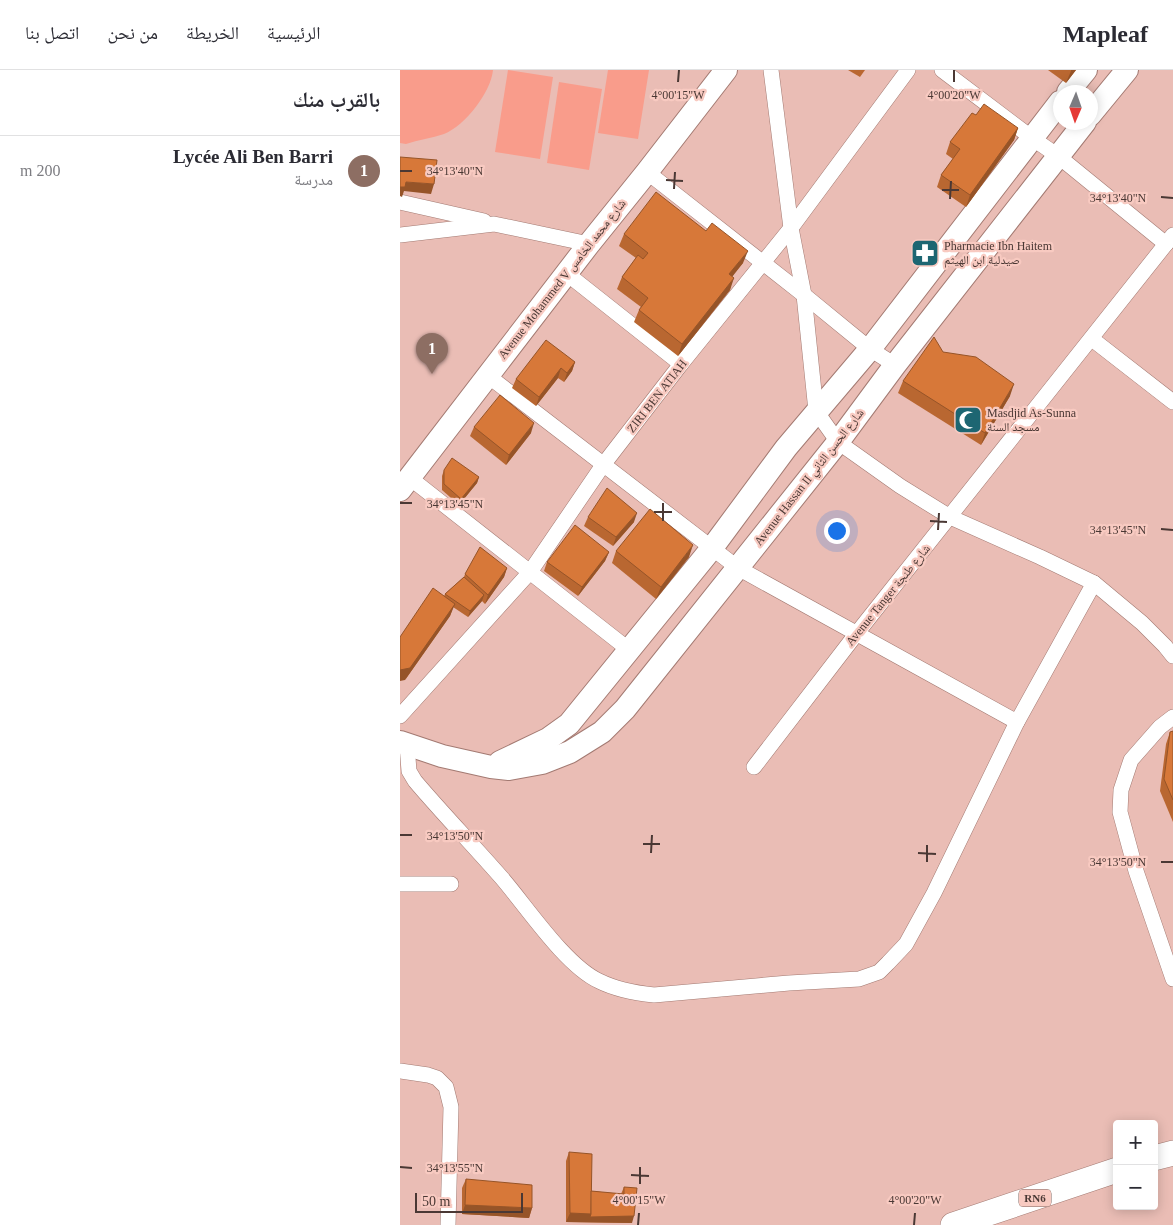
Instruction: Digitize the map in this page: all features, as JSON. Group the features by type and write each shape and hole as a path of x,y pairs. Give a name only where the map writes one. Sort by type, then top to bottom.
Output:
{"main road":[{"path":"1158,1157 1173,1153"},
{"name":"RN6","path":"953,1225 1113,1171"}],"street":[{"name":"Avenue Mohammed V شارع محمد الخامس","path":"405,484 588,244 726,70"},
{"path":"771,70 791,228 804,295 816,411 838,442 900,486 950,517 1094,583 1147,628 1173,656"},
{"name":"ZIRI BEN ATIAH","path":"400,716 530,572 603,465 681,364 791,228 908,70"},
{"path":"942,70 1170,240"},
{"path":"1074,85 1086,70"},
{"path":"1098,105 1127,70"},
{"path":"491,767 533,748 569,724 628,649 712,548 816,411 870,349 1053,111"},
{"name":"Avenue Hassan II شارع الحسن الثاني","path":"403,744 442,756 509,769 542,763 570,752 602,732 625,709 838,442 895,365 1079,130"},
{"path":"647,172 870,349 895,365"},
{"path":"400,202 588,244"},
{"path":"400,235 494,224"},
{"name":"Avenue Tanger شارع طنجة","path":"754,767 857,634 1170,240"},
{"path":"566,273 681,364"},
{"path":"1092,339 1173,402"},
{"path":"487,375 738,568 1017,722"},
{"path":"405,484 530,572 628,649"},
{"path":"403,744 409,771 415,781 574,963 598,981 635,993 654,995 859,979 878,972 906,944 934,893 1017,722 1094,583"},
{"path":"1173,717 1160,727 1131,760 1121,790 1120,812 1136,871 1173,979"},
{"path":"400,884 451,884"},
{"path":"400,1071 437,1078 446,1087 450,1107 448,1225"}],"shaded area":[{"path":"400,70 493,70 482,98 460,124 444,134 406,144 400,143"},
{"path":"508,70 553,77 540,159 495,152"},
{"path":"608,70 649,70 638,139 598,133"},
{"path":"559,82 602,89 589,170 547,163"}],"building":[{"path":"984,104 1018,128 970,195 941,175 960,149 950,142 972,113 976,115"},
{"path":"400,157 437,160 434,184 406,182 405,187 400,187"},
{"path":"656,192 706,231 712,223 748,251 729,274 734,278 682,344 639,310 648,298 622,277 638,255 643,259 648,253 624,234"},
{"name":"Masdjid As-Sunna مسجد السنة","path":"934,337 943,352 976,357 1014,384 985,433 903,381"},
{"path":"546,340 575,362 567,373 561,368 539,397 516,379"},
{"path":"500,395 534,423 509,455 474,427"},
{"path":"452,458 479,477 461,499 444,484 444,470"},
{"path":"607,488 637,513 616,537 588,517"},
{"path":"650,509 693,545 661,587 616,551"},
{"path":"575,525 609,552 582,587 547,562"},
{"path":"480,547 507,568 488,595 465,574"},
{"path":"464,577 484,595 470,611 445,594"},
{"path":"433,588 455,604 410,668 400,670 400,637"},
{"path":"1173,731 1173,800 1164,779 1170,732"},
{"path":"569,1152 592,1154 591,1214 570,1213"},
{"path":"466,1179 532,1185 532,1208 465,1205"},
{"path":"624,1187 637,1188 634,1216 590,1217 591,1191 624,1194"}],"place":[{"name":"Pharmacie Ibn Haitem صيدلية ابن الهيثم","path":"925,253"},
{"name":"Lycée Ali Ben Barri","path":"432,374"},
{"name":"Masdjid As-Sunna مسجد السنة","path":"968,420"}]}
